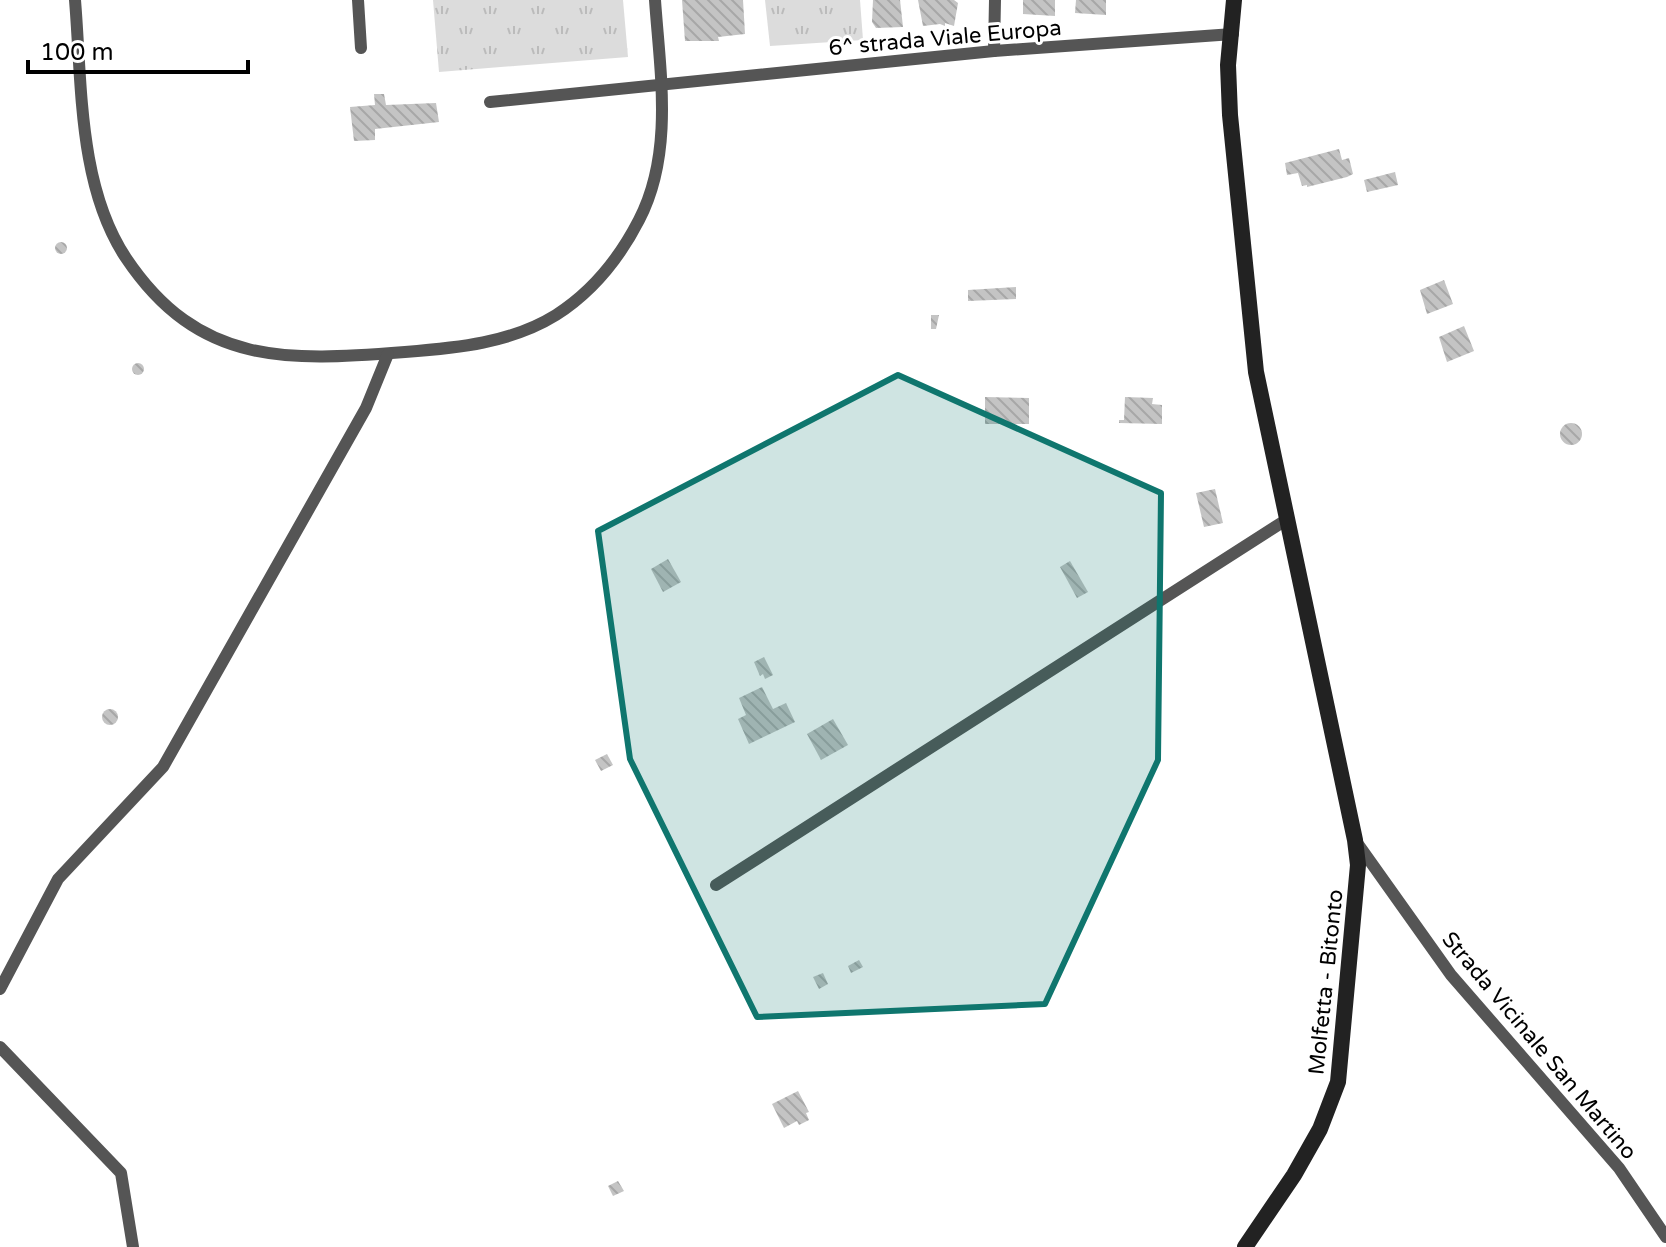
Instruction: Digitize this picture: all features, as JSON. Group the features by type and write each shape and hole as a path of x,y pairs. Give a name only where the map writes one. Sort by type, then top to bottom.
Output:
{"street":[{"path":"75,0 90,171 96,196 124,256 151,291 177,316 197,329 264,353 317,358 485,343 554,316 581,297 606,271 640,219 652,188 660,148 661,84 655,0"},
{"path":"358,0 361,48"},
{"path":"994,51 995,0"},
{"name":"Molfetta - Bitonto","path":"1234,0 1228,65 1230,115 1256,372 1355,840 1357,889 1338,1082 1320,1129 1294,1175 1245,1247"},
{"name":"6^ strada Viale Europa","path":"490,102 994,51 1233,34"},
{"path":"0,989 58,879 163,767 366,408 388,354"},
{"path":"716,885 1286,520"},
{"name":"Strada Vicinale San Martino","path":"1355,840 1451,975 1619,1168 1666,1237"},
{"path":"0,1047 121,1173 133,1247"}],"highlighted area":[{"path":"898,375 1161,493 1158,760 1045,1004 757,1017 630,759 598,531"}],"green space":[{"path":"433,0 623,0 628,57 439,72"},
{"path":"765,0 860,0 863,40 770,46"}],"building":[{"path":"682,0 743,0 745,34 718,37 719,41 685,41"},
{"path":"873,0 900,0 903,27 876,28 872,22"},
{"path":"918,0 954,0 958,3 954,26 945,23 945,26 923,26"},
{"path":"1023,0 1055,0 1055,16 1023,14"},
{"path":"1076,0 1106,0 1106,15 1075,13"},
{"path":"374,94 384,94 386,105 436,103 439,122 375,129 375,140 354,141 350,107 375,105"},
{"path":"1339,149 1342,160 1349,158 1353,174 1307,187 1302,186 1298,173 1287,175 1285,163"},
{"path":"1395,172 1398,185 1367,192 1364,180"},
{"path":"61,242 67,248 61,254 55,248"},
{"path":"1444,280 1453,304 1427,314 1420,290"},
{"path":"1016,287 1016,299 968,301 968,290"},
{"path":"931,315 939,315 936,329 931,329"},
{"path":"1464,326 1474,351 1447,362 1439,337"},
{"path":"138,363 144,369 138,375 132,369"},
{"path":"985,397 1029,398 1029,424 985,424"},
{"path":"1125,397 1153,398 1152,404 1162,405 1162,424 1119,423 1119,420 1124,420"},
{"path":"1571,423 1579,426 1582,434 1579,442 1571,445 1563,442 1560,434 1563,426"},
{"path":"1215,489 1223,523 1204,527 1196,493"},
{"path":"668,559 681,582 663,592 651,569"},
{"path":"1070,561 1088,592 1077,598 1060,567"},
{"path":"764,657 773,675 765,679 763,674 760,676 754,662"},
{"path":"762,687 773,709 786,703 795,722 749,744 738,719 746,715 739,698"},
{"path":"107,709 113,709 118,717 116,723 107,725 102,720 102,714"},
{"path":"833,719 848,745 821,760 807,734"},
{"path":"607,754 613,765 601,771 595,760"},
{"path":"859,960 863,967 851,973 848,966"},
{"path":"823,973 828,984 819,989 813,977"},
{"path":"798,1091 809,1112 806,1113 809,1120 799,1125 797,1121 784,1128 772,1104"},
{"path":"618,1181 624,1191 613,1196 608,1186"}]}
